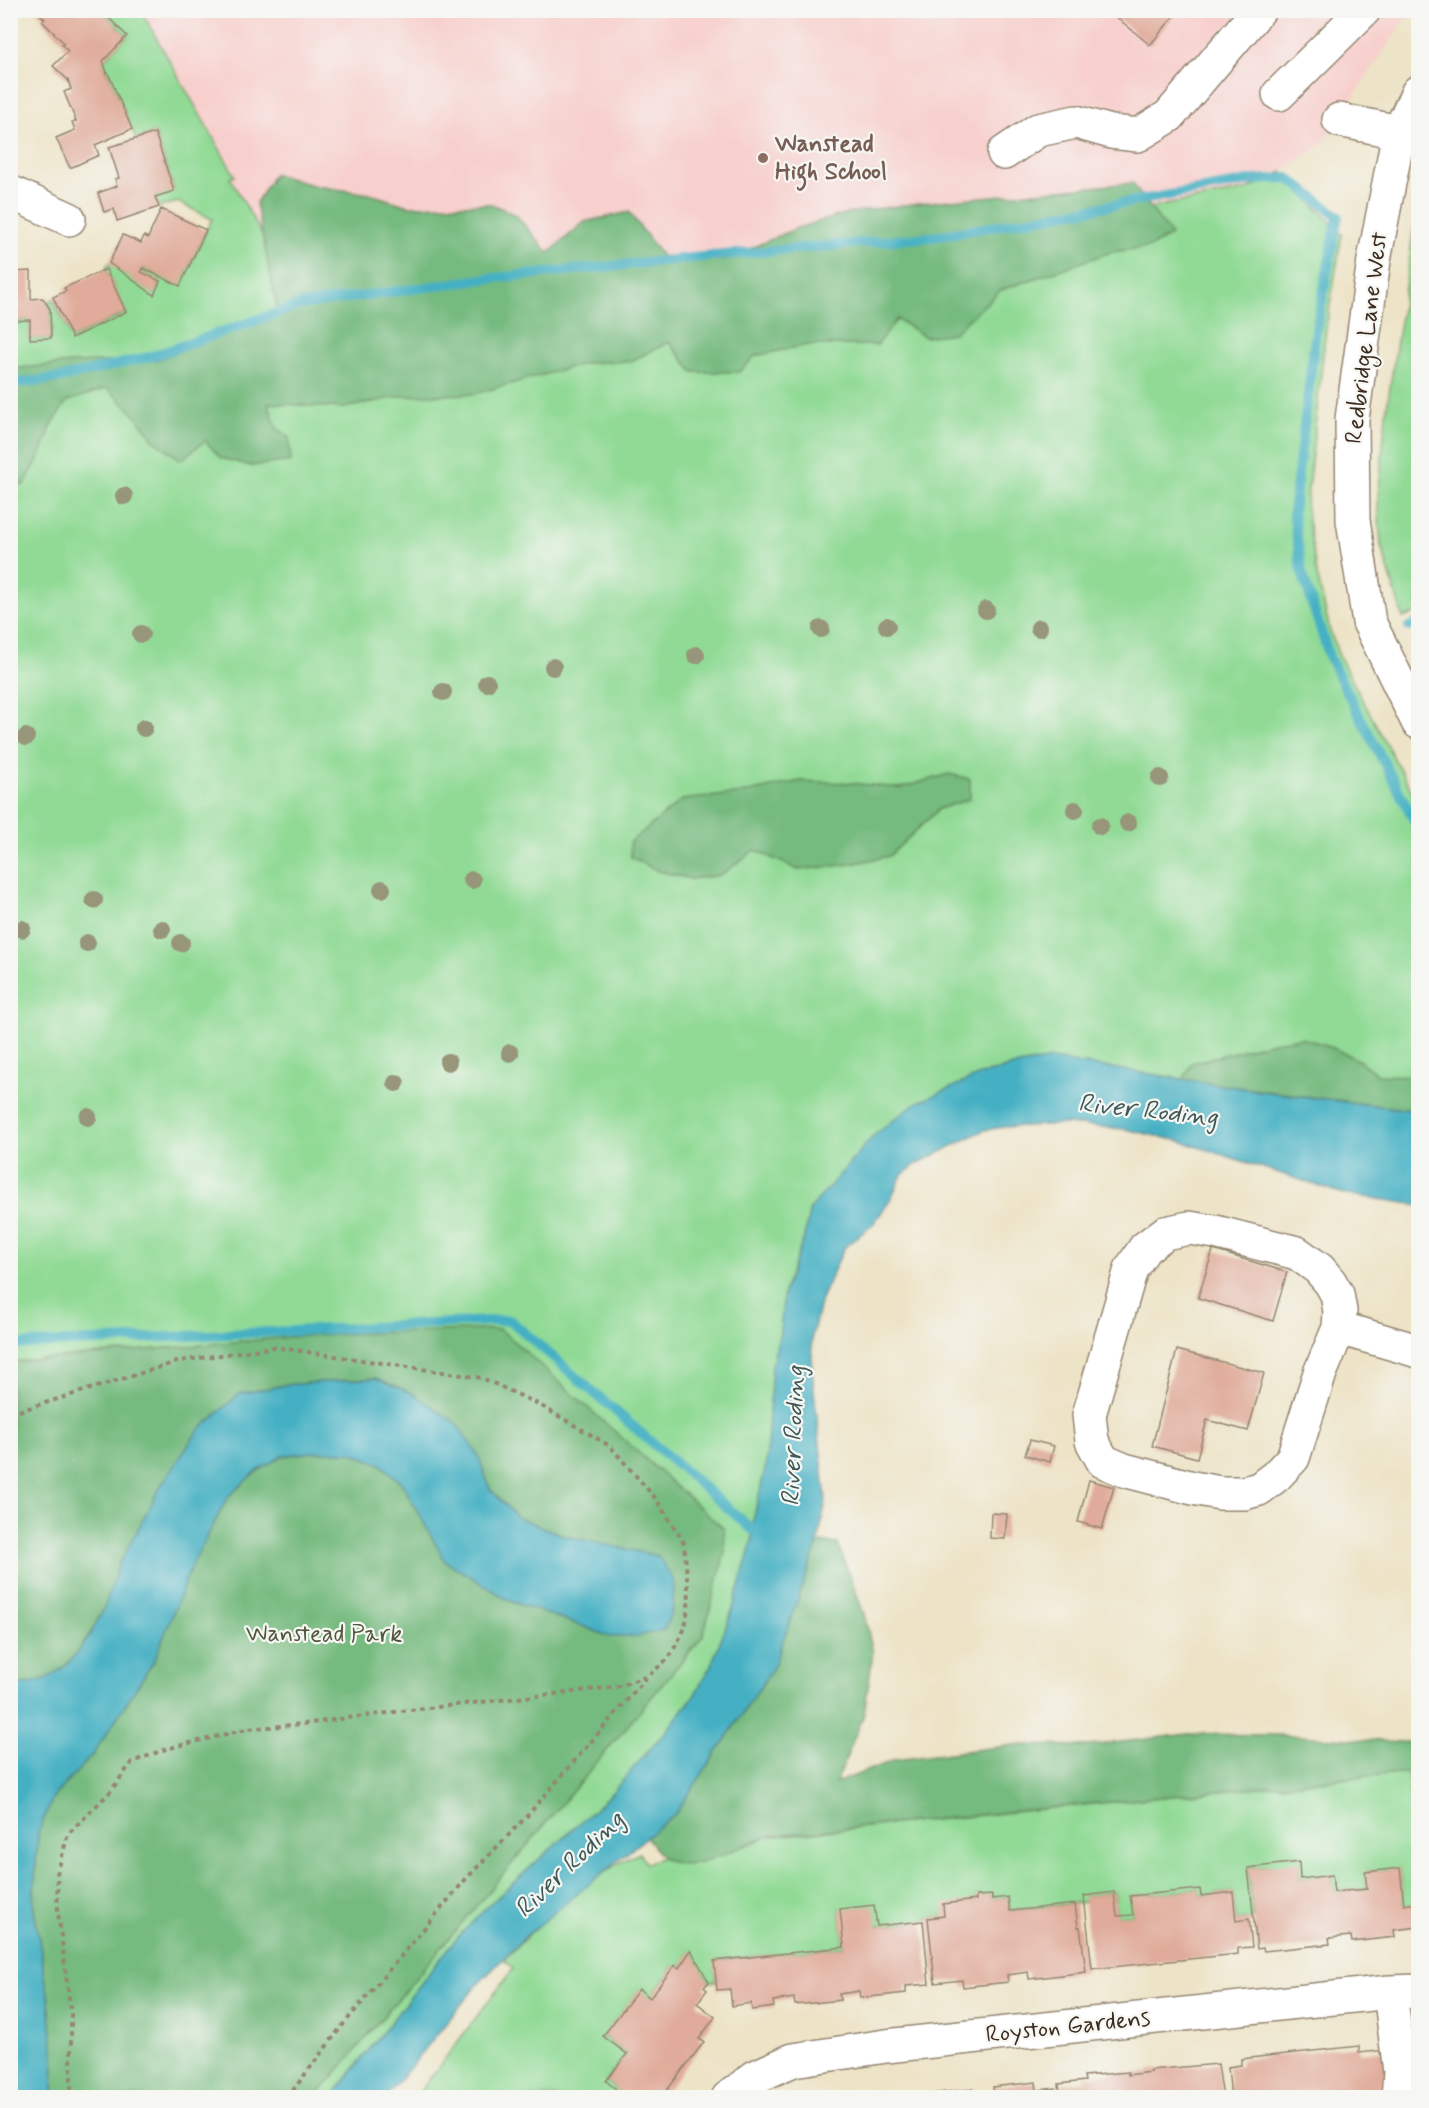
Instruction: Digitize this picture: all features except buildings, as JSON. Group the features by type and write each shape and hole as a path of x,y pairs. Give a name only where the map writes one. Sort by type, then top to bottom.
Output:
{"street":[{"path":"1004,153 1038,130 1076,122 1111,132 1138,135 1169,116 1258,10"},
{"path":"1279,94 1364,10"},
{"name":"Redbridge Lane West","path":"1416,710 1370,622 1353,520 1352,419 1374,260 1399,132 1419,92"},
{"path":"1339,120 1399,132"},
{"path":"10,192 69,219"},
{"path":"1189,1228 1215,1232 1297,1253 1319,1269 1334,1288 1340,1311 1339,1328 1320,1373 1293,1458 1276,1476 1259,1489 1244,1494 1220,1493 1124,1470 1102,1461 1092,1441 1089,1415 1131,1269 1144,1248 1164,1233 1189,1228"},
{"path":"1339,1328 1419,1351"},
{"path":"1398,2097 1404,1991"},
{"name":"Royston Gardens","path":"728,2097 755,2077 793,2060 886,2046 1404,1991"}],"path":[{"path":"10,1412 180,1361 274,1347 482,1378 538,1404 610,1446 657,1499 684,1543 689,1599 685,1628 669,1658 648,1676 526,1817 465,1880 342,2026 287,2097"},
{"path":"71,2097 71,2014 58,1912 57,1874 68,1833 110,1792 132,1762 166,1749 247,1729 616,1687 648,1676"}],"shaded area":[{"name":"Wanstead High School","path":"141,11 1411,11 1322,144 1282,172 1246,190 1090,219 856,256 295,293 230,178 234,175"}],"green space":[{"path":"104,10 141,11 235,176 230,178 295,293 668,282 1090,219 1246,190 1282,172 1342,234 1326,328 1306,507 1316,570 1330,631 1339,656 1418,803 1418,1111 1261,1091 1051,1059 980,1075 810,1209 804,1238 784,1292 780,1333 772,1365 766,1465 753,1521 752,1542 732,1611 711,1665 694,1696 608,1797 490,1904 455,1940 332,2097 11,2098 11,321 30,320 30,339 51,338 50,309 46,303 53,299 72,338 126,313 106,269 109,263 154,294 160,281 141,272 143,268 180,285 212,219 178,202 159,207 155,197 174,190 155,133 136,139 108,73 105,74 107,72 103,61 127,36 103,12"},
{"path":"274,174 316,186 370,194 409,206 492,204 516,215 549,253 584,222 629,212 662,256 724,260 797,228 848,213 919,203 1132,183 1171,235 1151,247 1111,252 1001,290 954,333 925,337 897,319 877,345 807,345 755,356 739,372 693,372 669,342 631,361 586,363 474,394 402,396 344,408 268,403 277,428 289,438 291,461 252,466 221,458 205,441 181,460 154,440 134,414 107,388 66,402 52,425 40,456 24,485 11,485 11,369 72,363 157,360 278,313 256,203"},
{"path":"1418,202 1418,612 1403,618 1381,545 1378,501 1386,414"},
{"path":"949,774 970,779 970,799 939,809 889,856 851,864 798,870 755,850 721,875 691,879 658,871 631,857 630,842 682,800 743,793 800,781 900,788"},
{"path":"1301,1038 1327,1045 1358,1060 1378,1075 1418,1076 1418,1111 1183,1080 1192,1063 1273,1042"},
{"name":"Wanstead Park","path":"500,1329 724,1529 725,1552 703,1636 316,2097 52,2097 54,2058 49,2000 33,1904 38,1833 53,1797 94,1753 155,1659 191,1567 228,1497 253,1474 282,1456 312,1452 350,1452 381,1464 403,1485 445,1561 610,1637 658,1556 565,1536 517,1517 490,1489 478,1455 456,1423 411,1393 376,1378 285,1385 239,1394 79,1650 69,1662 44,1680 11,1683 11,1362 312,1335"},
{"path":"818,1542 838,1544 864,1614 873,1653 864,1714 836,1783 895,1760 1014,1745 1089,1746 1188,1734 1277,1735 1418,1743 1418,1771 775,1835 704,1861 679,1863 668,1860 646,1837 676,1813 773,1668"},
{"path":"1407,1772 1418,1869 1418,1916 1417,1903 1404,1905 1400,1868 1366,1872 1367,1889 1334,1892 1332,1875 1300,1879 1299,1863 1248,1868 1253,1919 1236,1921 1233,1892 1201,1896 1199,1889 1131,1896 1133,1915 1117,1916 1114,1892 1085,1896 1085,1902 1010,1911 1008,1897 992,1899 992,1895 976,1896 976,1900 944,1916 923,1921 877,1926 840,1909 844,1947 715,1961 716,1981 709,1982 691,1951 679,1968 675,1965 650,1998 639,1990 603,2036 627,2054 606,2081 622,2094 620,2097 415,2098 513,1969 504,1960 550,1915 586,1885 622,1861 640,1853 646,1864 662,1857 686,1862 729,1852 767,1837"}],"water":[{"name":"River Roding","path":"1051,1059 1261,1091 1418,1111 1418,1205 1344,1194 1180,1141 1124,1129 1067,1124 984,1130 917,1164 902,1175 889,1202 873,1224 844,1248 821,1299 812,1336 812,1371 826,1500 818,1542 773,1668 676,1813 526,1936 478,1984 386,2097 332,2097 455,1940 490,1904 608,1797 694,1696 711,1665 732,1611 752,1542 753,1521 766,1465 772,1364 780,1333 784,1292 804,1238 810,1209 874,1135 916,1103 980,1075"},
{"path":"376,1378 412,1393 456,1423 478,1455 490,1489 517,1517 565,1536 658,1556 674,1581 673,1608 664,1630 638,1636 610,1637 510,1601 445,1561 403,1485 381,1464 350,1452 312,1452 282,1456 253,1474 228,1497 191,1567 155,1659 94,1753 53,1797 38,1833 33,1904 49,2000 54,2058 53,2096 11,2097 11,1683 23,1685 46,1679 67,1665 89,1637 104,1608 119,1564 162,1484 197,1432 239,1394 285,1385"}],"waterway":[{"path":"10,384 61,378 153,356 300,305 476,280 711,256 932,237 1255,180 1288,178 1338,216 1316,330 1293,513 1302,572 1330,659 1418,828"},
{"path":"1409,627 1418,623"},
{"path":"10,1345 510,1320 753,1530 765,1533"}],"place":[{"name":"Wanstead High School","path":"763,158"}]}
